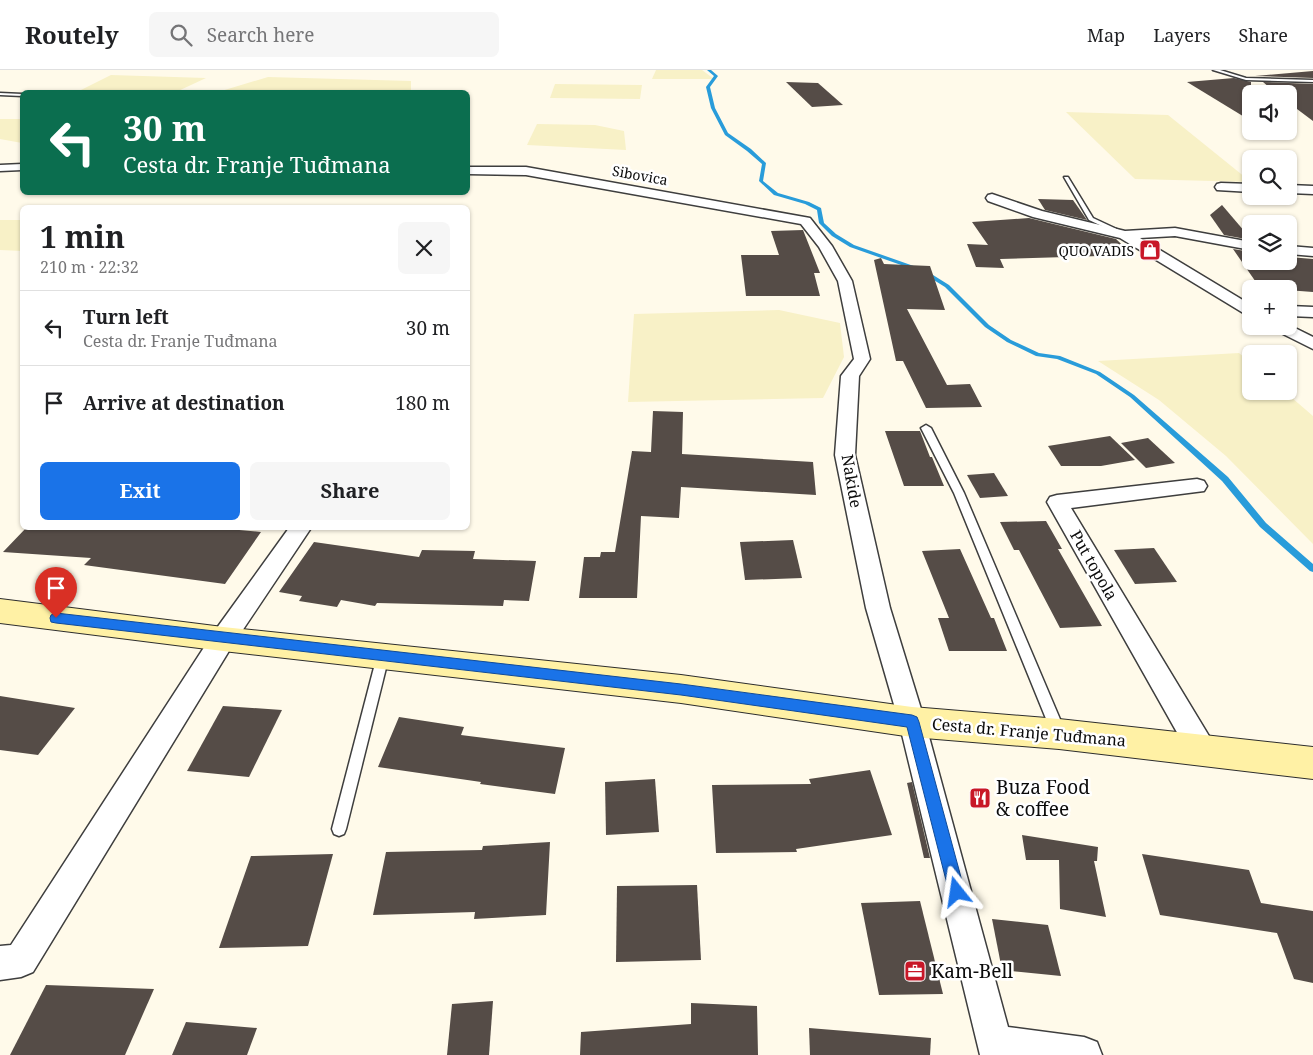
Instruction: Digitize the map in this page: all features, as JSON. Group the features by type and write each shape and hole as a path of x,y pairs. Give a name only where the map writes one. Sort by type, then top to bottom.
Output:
{"main road":[{"name":"Cesta dr. Franje Tuđmana","path":"0,611 681,690 912,722 1059,734 1313,763"}],"street":[{"path":"0,168 20,167"},
{"name":"Sibovica","path":"470,171 526,171 561,176 805,221"},
{"path":"1221,187 1242,188"},
{"path":"1297,189 1313,190"},
{"path":"992,198 1038,214 1125,235 1175,232 1242,244"},
{"name":"Nakide","path":"805,221 825,246 845,281 862,358 850,376 845,456 878,608 912,722 997,1049"},
{"path":"1125,235 1242,306"},
{"path":"1297,251 1313,252"},
{"path":"1297,311 1313,312"},
{"path":"1296,335 1313,344"},
{"name":"Put topola","path":"1197,486 1057,502 1202,750"},
{"path":"0,963 21,960 223,638 299,530"},
{"path":"997,1049 1084,1055"}],"lane":[{"path":"1215,70 1246,79 1313,81"},
{"path":"0,94 20,95"},
{"path":"1066,178 1092,219 1125,235"},
{"path":"926,428 960,493 968,518 1059,734"},
{"path":"339,828 382,656"}],"shaded area":[{"path":"656,70 702,70 714,79 652,79"},
{"path":"111,75 206,78 180,90 81,90"},
{"path":"268,77 411,81 411,90 225,90"},
{"path":"555,84 642,85 640,99 550,98"},
{"path":"1066,112 1168,115 1242,175 1242,182 1135,179"},
{"path":"0,119 20,119 20,143 0,139"},
{"path":"537,124 595,125 624,131 626,150 527,145"},
{"path":"0,220 20,220 20,251 0,250"},
{"path":"779,310 840,323 844,357 823,398 628,402 634,314"},
{"path":"1239,353 1242,356 1242,400 1294,400 1313,416 1313,544 1226,456 1159,400 1098,361"}],"building":[{"path":"1313,71 1313,78 1255,76"},
{"path":"1234,78 1251,82 1251,85 1242,85 1242,116 1187,82"},
{"path":"786,82 818,83 843,105 812,107"},
{"path":"1263,82 1313,84 1313,121 1297,109 1297,85 1266,85"},
{"path":"1038,199 1073,200 1087,220 1045,210"},
{"path":"1222,205 1242,228 1242,238 1224,235 1210,215"},
{"path":"1029,218 1116,239 1133,255 1000,259 1004,268 976,267 967,244 988,245 972,222"},
{"path":"803,230 820,273 814,273 820,296 746,296 741,255 779,255 771,231"},
{"path":"1233,249 1242,250 1242,262"},
{"path":"881,258 884,264 930,266 945,310 907,309 947,385 970,384 982,407 926,408 903,361 896,361 874,260"},
{"path":"1297,258 1313,259 1313,292 1297,291 1297,280 1254,280 1248,270 1297,270"},
{"path":"653,411 683,412 682,454 813,462 816,495 681,487 679,518 641,516 637,598 579,598 584,557 600,557 601,552 615,552 632,451 651,452"},
{"path":"885,431 920,431 944,486 904,486"},
{"path":"1110,436 1135,460 1101,466 1061,466 1048,446"},
{"path":"1148,438 1175,463 1146,468 1121,443"},
{"path":"994,473 1008,496 980,498 967,475"},
{"path":"1046,521 1062,549 1058,549 1102,626 1060,628 1019,550 1014,550 1000,522"},
{"path":"24,530 239,530 261,532 225,584 84,565 91,558 3,552"},
{"path":"793,540 802,578 745,580 740,542"},
{"path":"314,542 419,557 422,550 475,551 473,559 536,561 529,601 504,600 503,606 377,603 375,606 341,600 337,607 299,601 302,596 279,592"},
{"path":"1154,548 1177,582 1135,584 1114,550"},
{"path":"960,549 991,618 994,618 1007,651 949,651 938,618 949,618 922,551"},
{"path":"0,696 75,708 38,755 0,750"},
{"path":"223,706 282,710 249,777 187,771"},
{"path":"399,717 464,727 461,735 565,748 555,794 378,767"},
{"path":"870,770 892,835 796,849 797,852 716,853 712,785 811,784 809,779"},
{"path":"655,779 659,832 606,835 605,782"},
{"path":"912,782 930,858 924,858 907,783"},
{"path":"1022,835 1098,847 1097,861 1094,861 1106,917 1060,909 1059,860 1026,860"},
{"path":"550,842 546,915 474,919 475,912 373,915 386,852 482,850 483,846"},
{"path":"333,854 308,946 219,948 251,856"},
{"path":"1142,854 1249,870 1261,903 1313,911 1313,983 1294,979 1277,933 1160,915"},
{"path":"697,885 701,960 616,962 617,886"},
{"path":"920,901 943,994 879,995 861,903"},
{"path":"992,919 1048,925 1061,976 1002,970"},
{"path":"46,985 154,989 125,1055 10,1055"},
{"path":"493,1001 489,1055 447,1055 452,1004"},
{"path":"691,1003 757,1006 758,1055 580,1055 581,1032 691,1024"},
{"path":"186,1022 257,1028 247,1055 172,1055"},
{"path":"809,1028 931,1038 930,1055 810,1055"}],"waterway":[{"path":"709,70 716,76 708,87 713,108 726,134 749,150 764,164 761,181 776,194 807,203 819,209 822,223 834,235 852,246 923,271 947,286 987,326 1009,341 1038,355 1058,357 1098,373 1132,396 1225,479 1263,525 1313,569"}],"place":[{"name":"QUO VADIS","path":"1150,250"},
{"name":"Buza Food & coffee","path":"980,798"},
{"name":"Kam-Bell","path":"915,971"}],"route":[{"path":"56,618 681,690 912,722 957,892"}]}
